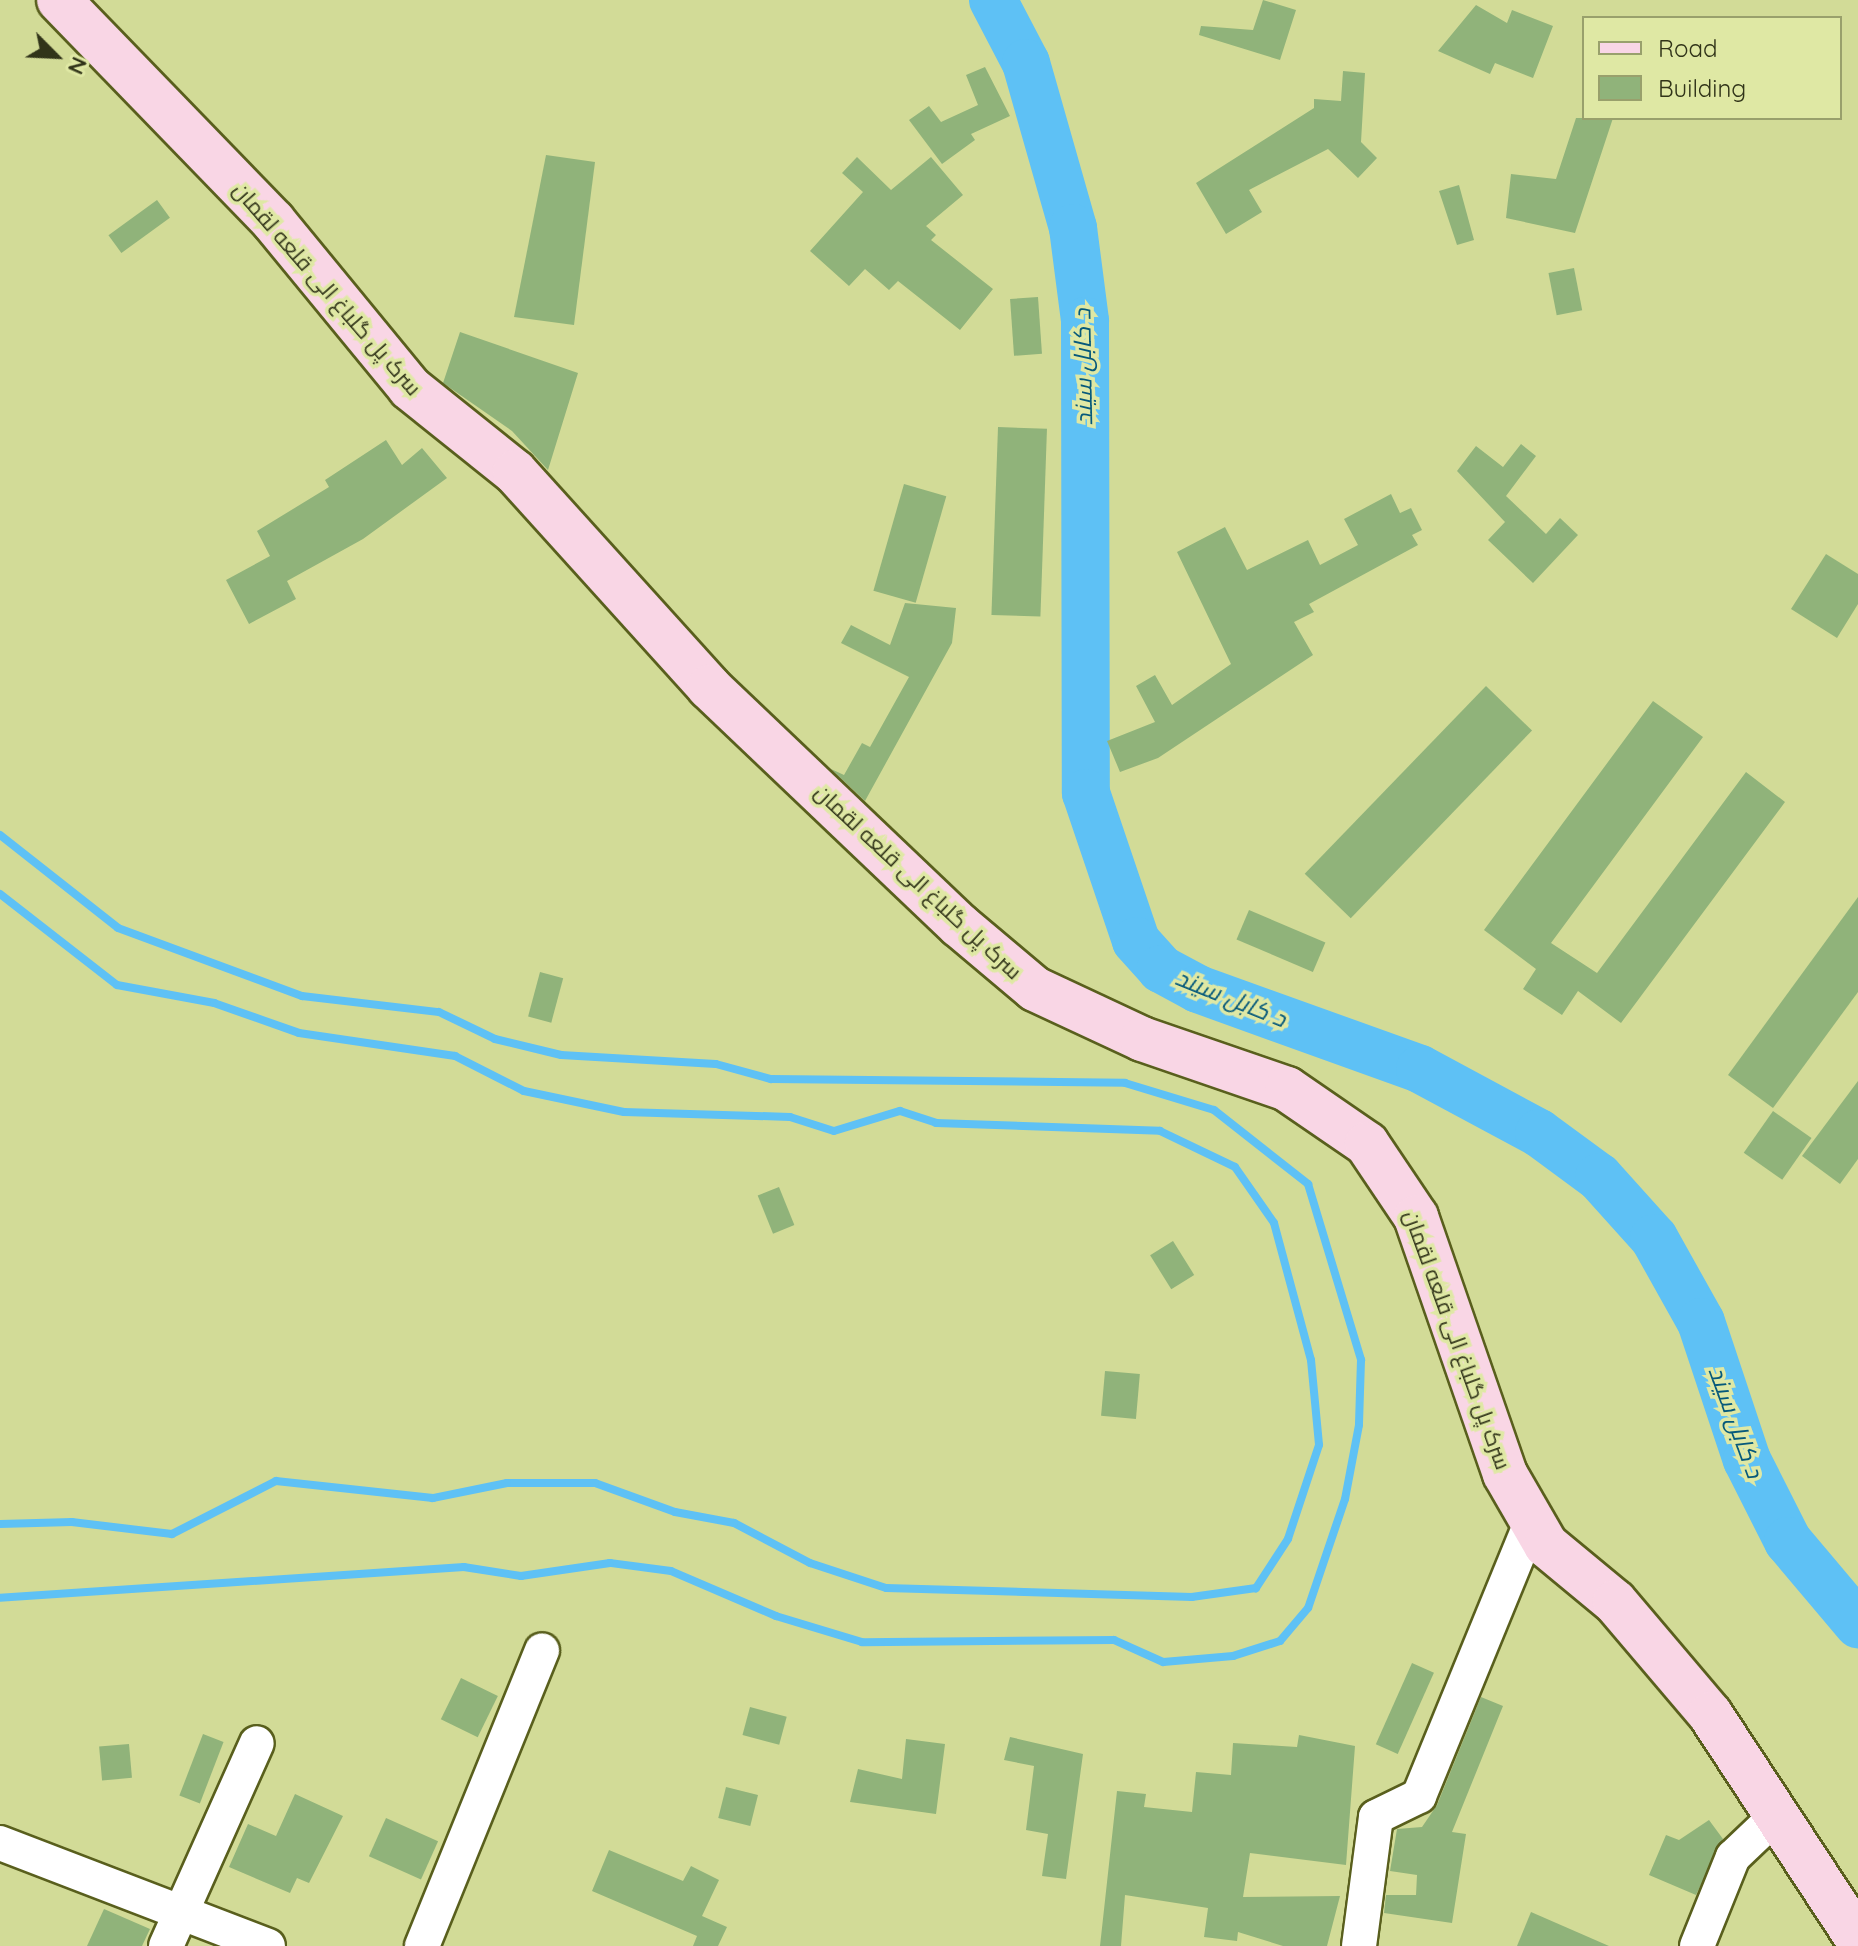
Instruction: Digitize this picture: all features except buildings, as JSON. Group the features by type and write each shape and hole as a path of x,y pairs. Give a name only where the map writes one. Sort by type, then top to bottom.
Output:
{"street":[{"name":"سرک پل گلباغ الی قلعه لقمان","path":"59,0 273,221 410,388 515,472 709,687 959,925 1035,989 1142,1039 1287,1089 1367,1144 1416,1217 1499,1460 1546,1545 1615,1602 1710,1714 1774,1818 1858,1939"},
{"path":"1359,1946 1376,1817 1419,1796 1532,1521"},
{"path":"422,1946 542,1650"},
{"path":"166,1946 257,1743"},
{"path":"1697,1946 1733,1857 1774,1818"},
{"path":"0,1843 268,1946"}],"waterway":[{"name":"د کابل سيند","path":"993,0 1026,63 1073,228 1085,321 1086,793 1136,941 1161,969 1198,989 1420,1069 1539,1133 1599,1177 1654,1238 1701,1322 1747,1460 1788,1541 1858,1624"},
{"path":"0,835 118,928 302,996 439,1012 495,1039 561,1055 716,1064 771,1079 1125,1083 1214,1110 1308,1184 1361,1360 1359,1425 1345,1499 1308,1608 1280,1641 1233,1656 1163,1662 1114,1640 862,1642 776,1616 671,1571 610,1563 521,1576 464,1567 0,1598"},
{"path":"0,894 117,985 214,1003 299,1033 455,1056 524,1091 624,1112 790,1117 834,1131 900,1111 936,1123 1160,1131 1235,1167 1274,1223 1311,1360 1319,1445 1288,1539 1256,1588 1192,1597 886,1588 810,1563 734,1523 675,1512 595,1483 507,1483 433,1498 276,1481 172,1534 72,1522 0,1524"}]}
